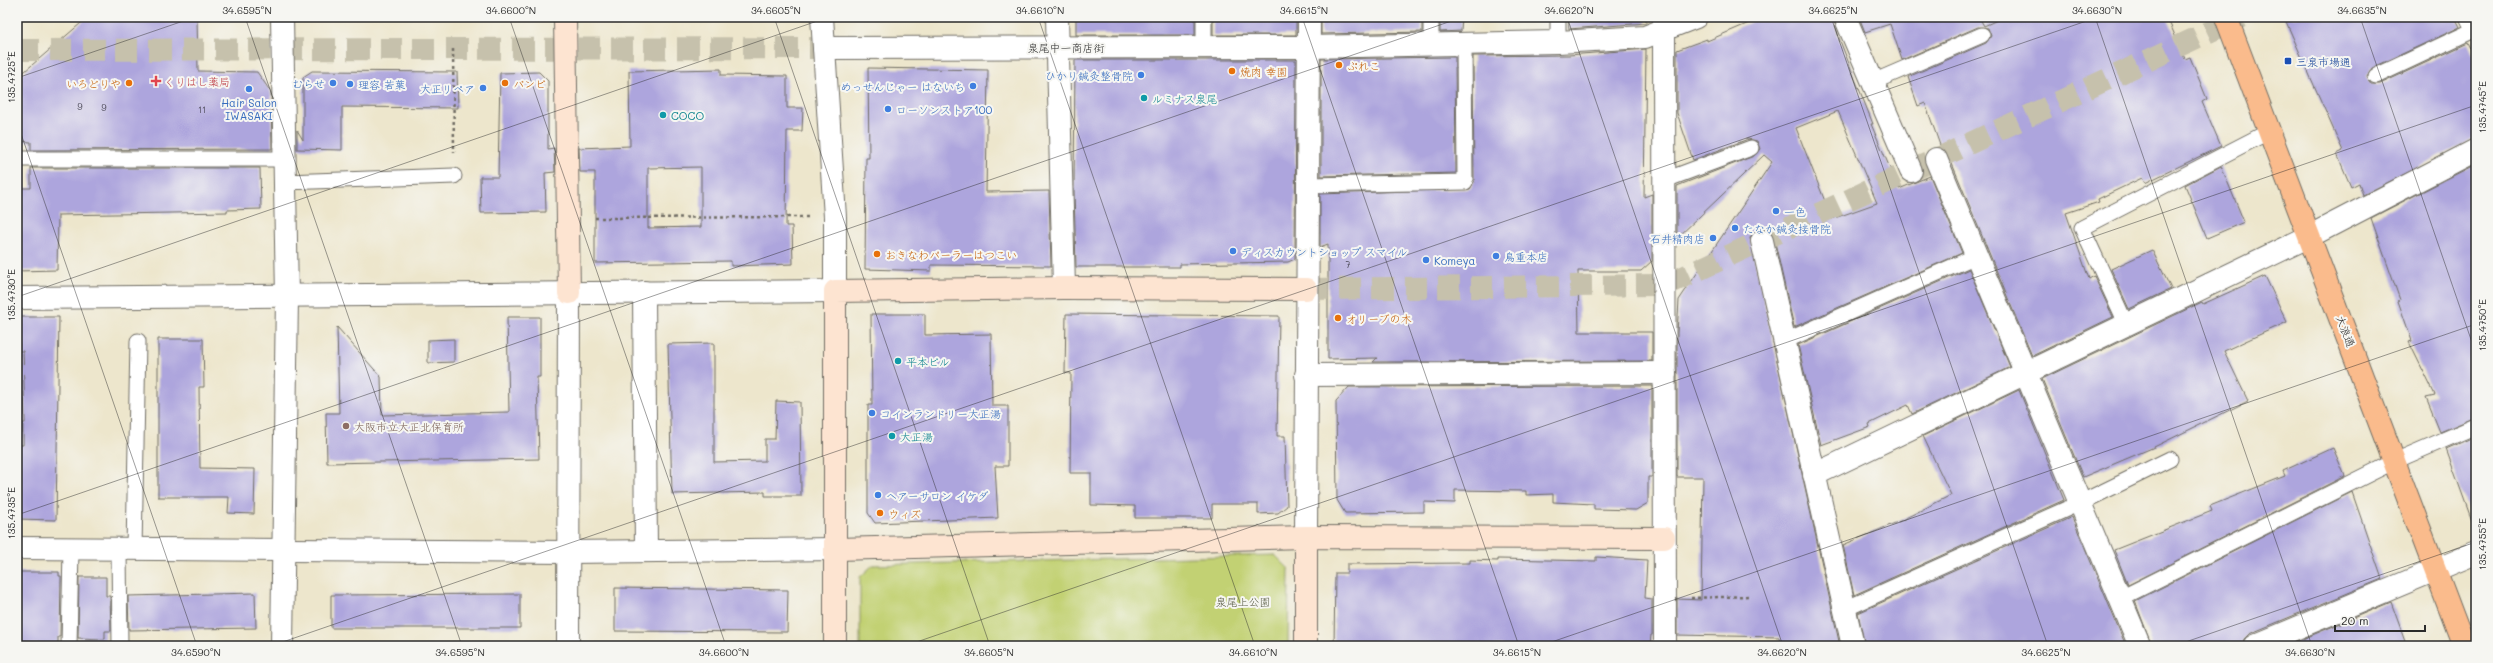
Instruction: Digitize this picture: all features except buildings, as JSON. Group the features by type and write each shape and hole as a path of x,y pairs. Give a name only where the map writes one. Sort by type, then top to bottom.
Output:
{"main road":[{"name":"大浪通","path":"2226,17 2464,646"}],"street":[{"path":"282,17 287,297 282,646"},
{"path":"565,17 569,293 568,646"},
{"path":"822,17 835,217 835,646"},
{"path":"1057,17 1064,288"},
{"path":"1306,646 1308,17"},
{"name":"泉尾中一商店街","path":"824,48 1308,47 1558,42 1645,37 1664,24 1696,17"},
{"path":"1845,17 1911,171"},
{"path":"2471,17 2476,28"},
{"path":"1664,24 1665,646"},
{"path":"1814,475 2310,236 2476,150"},
{"path":"1936,159 2082,502 2140,646"},
{"path":"1762,241 1853,646"},
{"path":"17,298 287,297 1064,288 1306,290"},
{"path":"644,292 646,551"},
{"path":"1306,375 1665,373"},
{"path":"17,548 568,552 836,548 1306,537 1664,538"},
{"path":"2254,646 2476,553"}],"lane":[{"path":"1204,17 1204,47"},
{"path":"1431,17 1431,44"},
{"path":"1558,17 1558,42"},
{"path":"2376,76 2476,28"},
{"path":"1873,82 1982,35"},
{"path":"1308,185 1465,182 1464,43"},
{"path":"2126,324 2082,228 2270,131"},
{"path":"1665,180 1751,148"},
{"path":"17,159 285,158"},
{"path":"285,182 454,176"},
{"path":"1785,341 1976,256"},
{"path":"120,646 138,341"},
{"path":"2121,598 2395,461 2476,426"},
{"path":"1845,609 2082,502 2170,459"},
{"path":"69,646 71,548"}],"path":[{"path":"453,49 454,176"},
{"path":"568,219 835,217"},
{"path":"1665,598 1750,596"}],"green space":[{"name":"泉尾上公園","path":"1275,555 1289,569 1288,646 860,646 860,577 873,565"}],"tunnel":[{"path":"1306,289 1666,285 2241,17"},
{"path":"17,50 824,48"}],"place":[{"name":"三泉市場通","path":"2288,61"},
{"name":"ぷれこ","path":"1339,65"},
{"name":"焼肉 幸園","path":"1232,71"},
{"name":"ひかり鍼灸整骨院","path":"1141,75"},
{"name":"くりはし薬局","path":"156,81"},
{"name":"いろどりや","path":"129,83"},
{"name":"むらせ","path":"333,83"},
{"name":"バンビ","path":"505,83"},
{"name":"理容 若葉","path":"350,84"},
{"name":"めっせんじゃー はないち","path":"973,86"},
{"name":"大正リペア","path":"483,88"},
{"name":"Hair Salon IWASAKI","path":"249,89"},
{"name":"ルミナス泉尾","path":"1144,98"},
{"name":"ローソンストア100","path":"888,109"},
{"name":"COCO","path":"663,115"},
{"name":"一色","path":"1776,211"},
{"name":"たなか鍼灸接骨院","path":"1735,228"},
{"name":"石井精肉店","path":"1713,238"},
{"name":"ディスカウントショップ スマイル","path":"1233,251"},
{"name":"おきなわパーラーはつこい","path":"877,254"},
{"name":"鳥重本店","path":"1496,256"},
{"name":"Komeya","path":"1426,260"},
{"name":"オリーブの木","path":"1338,318"},
{"name":"平本ビル","path":"898,361"},
{"name":"コインランドリー大正湯","path":"872,413"},
{"name":"大阪市立大正北保育所","path":"346,426"},
{"name":"大正湯","path":"892,436"},
{"name":"ヘアーサロン イケダ","path":"878,495"},
{"name":"ウィズ","path":"880,513"}]}
